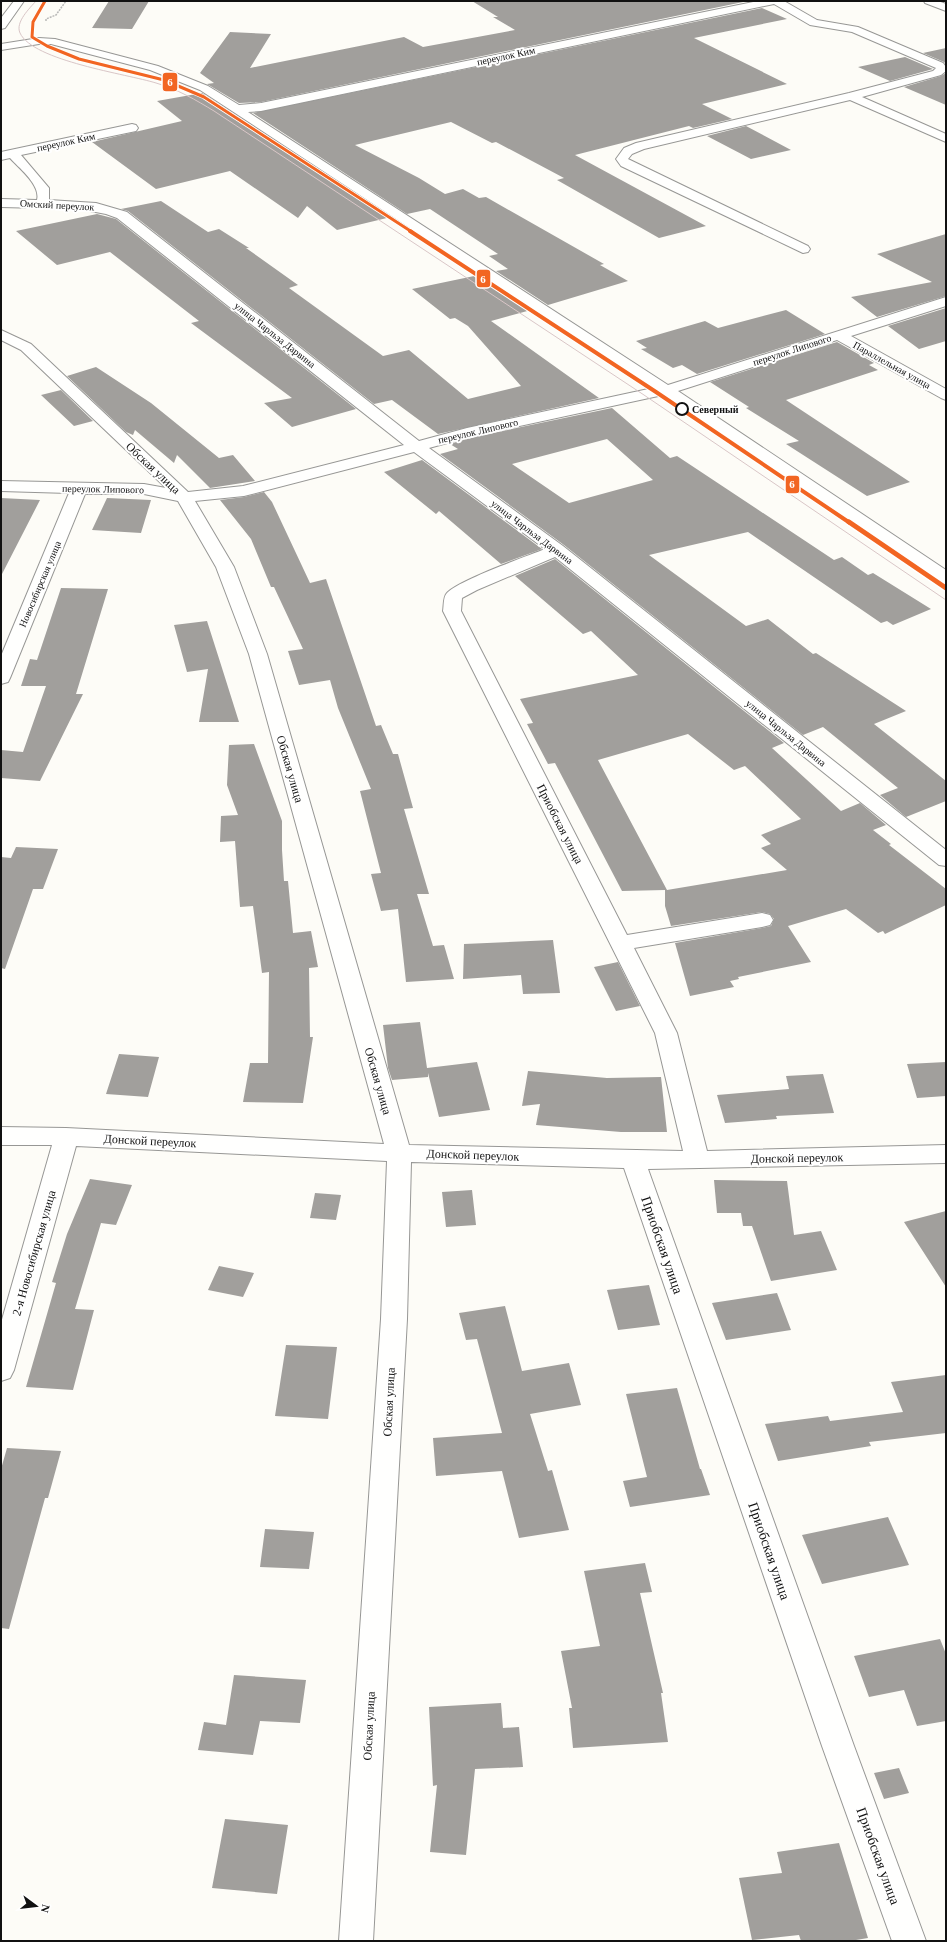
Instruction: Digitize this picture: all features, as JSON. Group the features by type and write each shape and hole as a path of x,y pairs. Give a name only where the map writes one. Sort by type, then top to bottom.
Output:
{"street":[{"path":"1,26 19,1"},
{"path":"774,1 814,23 854,30 939,65 942,69 937,73 851,96 640,146 628,151 622,159 625,162 693,197 803,250"},
{"name":"переулок Ким","path":"238,109 262,107 774,1"},
{"path":"929,1 946,8"},
{"path":"1,47 39,40 56,42 154,68 204,88 666,390 946,578"},
{"path":"851,96 946,138"},
{"name":"переулок Ким","path":"7,155 132,128"},
{"path":"7,155 43,188 44,197 41,205"},
{"name":"Омский переулок","path":"1,203 91,206 113,210"},
{"name":"улица Чарльза Дарвина","path":"113,210 122,215 416,446 557,550 946,860"},
{"name":"переулок Липового","path":"1,486 79,489 144,489 184,497 244,491 416,446 666,390 946,301"},
{"name":"Обская улица","path":"1,334 26,347 184,497 225,567 258,654 399,1153 394,1319 356,1941"},
{"name":"Параллельная улица","path":"838,335 946,395"},
{"name":"Новосибирская улица","path":"1,678 79,489"},
{"name":"Приобская улица","path":"557,550 471,586 454,596 452,611 666,1033 697,1160"},
{"path":"620,943 762,920"},
{"name":"Донской переулок","path":"1,1136 66,1137 399,1153 633,1160 697,1160 946,1154"},
{"name":"2-я Новосибирская улица","path":"1,1370 66,1137"},
{"name":"Приобская улица","path":"633,1160 838,1746 909,1941"}],"building":[{"path":"109,1 149,1 132,29 92,28"},
{"path":"472,1 748,1 261,102 239,103 207,84 214,83 200,73 230,32 271,34 250,68 404,37 423,47 515,30 493,17 498,17"},
{"path":"762,8 787,19 694,38 787,84 702,104 732,119 693,128 689,126 575,155 706,226 659,238 557,180 564,178 496,142 492,143 451,122 355,145 419,178 445,194 463,189 479,198 486,197 604,264 600,265 628,281 548,305 496,271 508,269 489,256 498,254 430,209 407,214 253,113"},
{"path":"946,48 946,64 923,53"},
{"path":"905,57 933,69 890,81 858,67"},
{"path":"946,73 946,105 904,87 941,76"},
{"path":"202,93 391,217 337,230 307,206 298,218 230,171 156,189 92,142 182,121 157,101"},
{"path":"746,126 791,150 751,159 707,136"},
{"path":"161,201 208,232 219,229 249,248 246,248 298,285 289,288 383,356 409,350 468,399 521,386 468,326 455,318 450,319 412,289 479,275 531,310 491,321 599,398 438,434 392,400 374,404 128,211 121,209"},
{"path":"97,214 116,219 356,409 292,427 264,403 292,398 191,323 199,321 110,252 57,265 16,231"},
{"path":"946,234 946,296 877,317 851,297 932,282 877,254"},
{"path":"946,308 946,341 919,349 888,326"},
{"path":"786,310 825,334 697,374 682,365 673,368 641,349 647,348 636,341 705,321 718,328"},
{"path":"837,342 874,363 869,365 878,370 786,400 910,482 867,496 786,444 799,441 746,408 749,407 710,382"},
{"path":"96,367 151,403 219,458 233,455 255,481 210,488 177,455 174,463 135,430 133,435 126,432 67,376"},
{"path":"61,390 93,421 74,426 41,395"},
{"path":"612,408 670,458 677,456 834,560 842,557 868,575 873,573 931,609 893,625 887,621 881,623 748,532 649,555 746,626 768,619 813,654 816,653 906,711 874,724 946,781 946,801 906,817 880,795 898,788 823,727 803,735 564,545 440,454 458,449 450,444 469,438","holes":["607,439 653,480 569,503 512,464"]},
{"path":"422,460 542,549 501,564 439,511 436,514 384,472"},
{"path":"264,492 272,502 310,583 326,579 376,726 381,725 393,754 398,754 413,808 404,809 429,894 417,894 433,946 444,945 454,979 406,982 398,909 381,911 371,874 381,873 360,791 371,789 338,708 330,680 299,685 288,651 303,649 274,587 271,587 251,539 220,500 244,497"},
{"path":"1,498 40,500 1,576"},
{"path":"107,498 151,500 141,533 92,530"},
{"path":"555,559 784,743 772,748 841,811 860,803 886,825 873,830 891,844 889,845 946,889 946,905 885,934 883,931 878,933 846,909 788,926 811,962 738,977 739,979 730,981 734,987 690,996 675,943 771,926 774,919 770,914 762,912 671,926 665,906 665,890 622,891 555,763 548,764 527,724 533,723 520,699 638,675 591,631 583,634 515,576","holes":["688,734 734,770 745,766 801,819 761,835 771,844 761,848 787,870 667,890 598,760"]},
{"path":"61,588 108,589 76,694 83,694 40,781 1,778 1,750 23,752 46,686 21,686 30,659 37,660"},
{"path":"207,621 239,722 199,722 208,669 187,672 174,625"},
{"path":"254,744 282,821 284,881 288,881 293,933 311,931 318,967 309,968 310,1037 313,1037 303,1103 243,1102 250,1063 268,1063 269,972 262,973 253,906 240,907 235,841 220,842 221,816 238,815 227,785 229,745"},
{"path":"16,847 58,849 43,889 33,889 5,969 1,968 1,857 11,858"},
{"path":"553,940 560,993 523,994 521,975 463,979 464,944"},
{"path":"618,962 640,1006 616,1011 594,967"},
{"path":"420,1022 427,1068 477,1062 490,1110 439,1117 428,1073 428,1077 392,1080 388,1068 383,1025"},
{"path":"119,1054 159,1057 148,1097 106,1094"},
{"path":"946,1062 946,1096 917,1098 907,1064"},
{"path":"528,1071 607,1078 661,1077 667,1132 621,1132 536,1125 540,1104 522,1106"},
{"path":"823,1074 834,1113 776,1116 777,1119 725,1123 717,1095 789,1089 786,1076"},
{"path":"90,1179 132,1185 116,1225 101,1223 75,1309 94,1310 73,1390 26,1387 56,1283 52,1282 67,1234"},
{"path":"714,1180 787,1181 794,1235 821,1231 837,1270 771,1281 752,1226 743,1226 741,1213 717,1213"},
{"path":"472,1190 476,1225 446,1227 442,1192"},
{"path":"315,1193 341,1195 336,1220 310,1218"},
{"path":"946,1211 946,1287 904,1222"},
{"path":"219,1266 254,1273 243,1297 208,1290"},
{"path":"649,1285 660,1325 618,1330 607,1290"},
{"path":"777,1293 791,1330 726,1340 712,1303"},
{"path":"505,1306 522,1371 569,1363 581,1405 530,1414 548,1471 552,1470 569,1530 519,1538 502,1471 436,1476 433,1438 502,1433 477,1339 466,1340 459,1313"},
{"path":"286,1345 337,1347 328,1419 275,1416"},
{"path":"946,1375 946,1433 869,1442 871,1446 778,1461 765,1424 828,1416 830,1421 903,1412 891,1382"},
{"path":"677,1388 700,1469 710,1495 630,1507 623,1481 647,1477 626,1394"},
{"path":"7,1448 61,1451 48,1498 45,1498 9,1629 1,1628 1,1469"},
{"path":"888,1517 909,1565 822,1584 802,1535"},
{"path":"265,1529 314,1532 309,1569 260,1567"},
{"path":"645,1563 652,1592 640,1593 663,1693 661,1693 668,1742 573,1748 569,1708 572,1708 561,1651 600,1646 584,1571"},
{"path":"940,1639 946,1654 946,1721 917,1726 904,1690 869,1697 854,1656"},
{"path":"234,1675 306,1680 300,1723 260,1721 253,1755 198,1750 204,1722 226,1725"},
{"path":"501,1703 503,1728 519,1727 523,1767 475,1769 466,1855 430,1852 437,1785 433,1786 429,1707"},
{"path":"899,1768 909,1793 884,1799 874,1773"},
{"path":"225,1819 288,1825 277,1894 212,1888"},
{"path":"839,1843 868,1938 850,1941 801,1941 799,1935 752,1940 739,1878 782,1873 777,1852"}],"tram line":[{"path":"36,1 21,20 19,29 20,33 28,43 61,59 164,85 186,95 214,111 644,395 946,600"}],"transit line":[{"name":"6","path":"45,1 33,22 31,32 32,37 63,54 96,64 164,80 191,90 217,104 656,392 946,588"}],"place":[{"name":"Северный","path":"682,409"}]}
